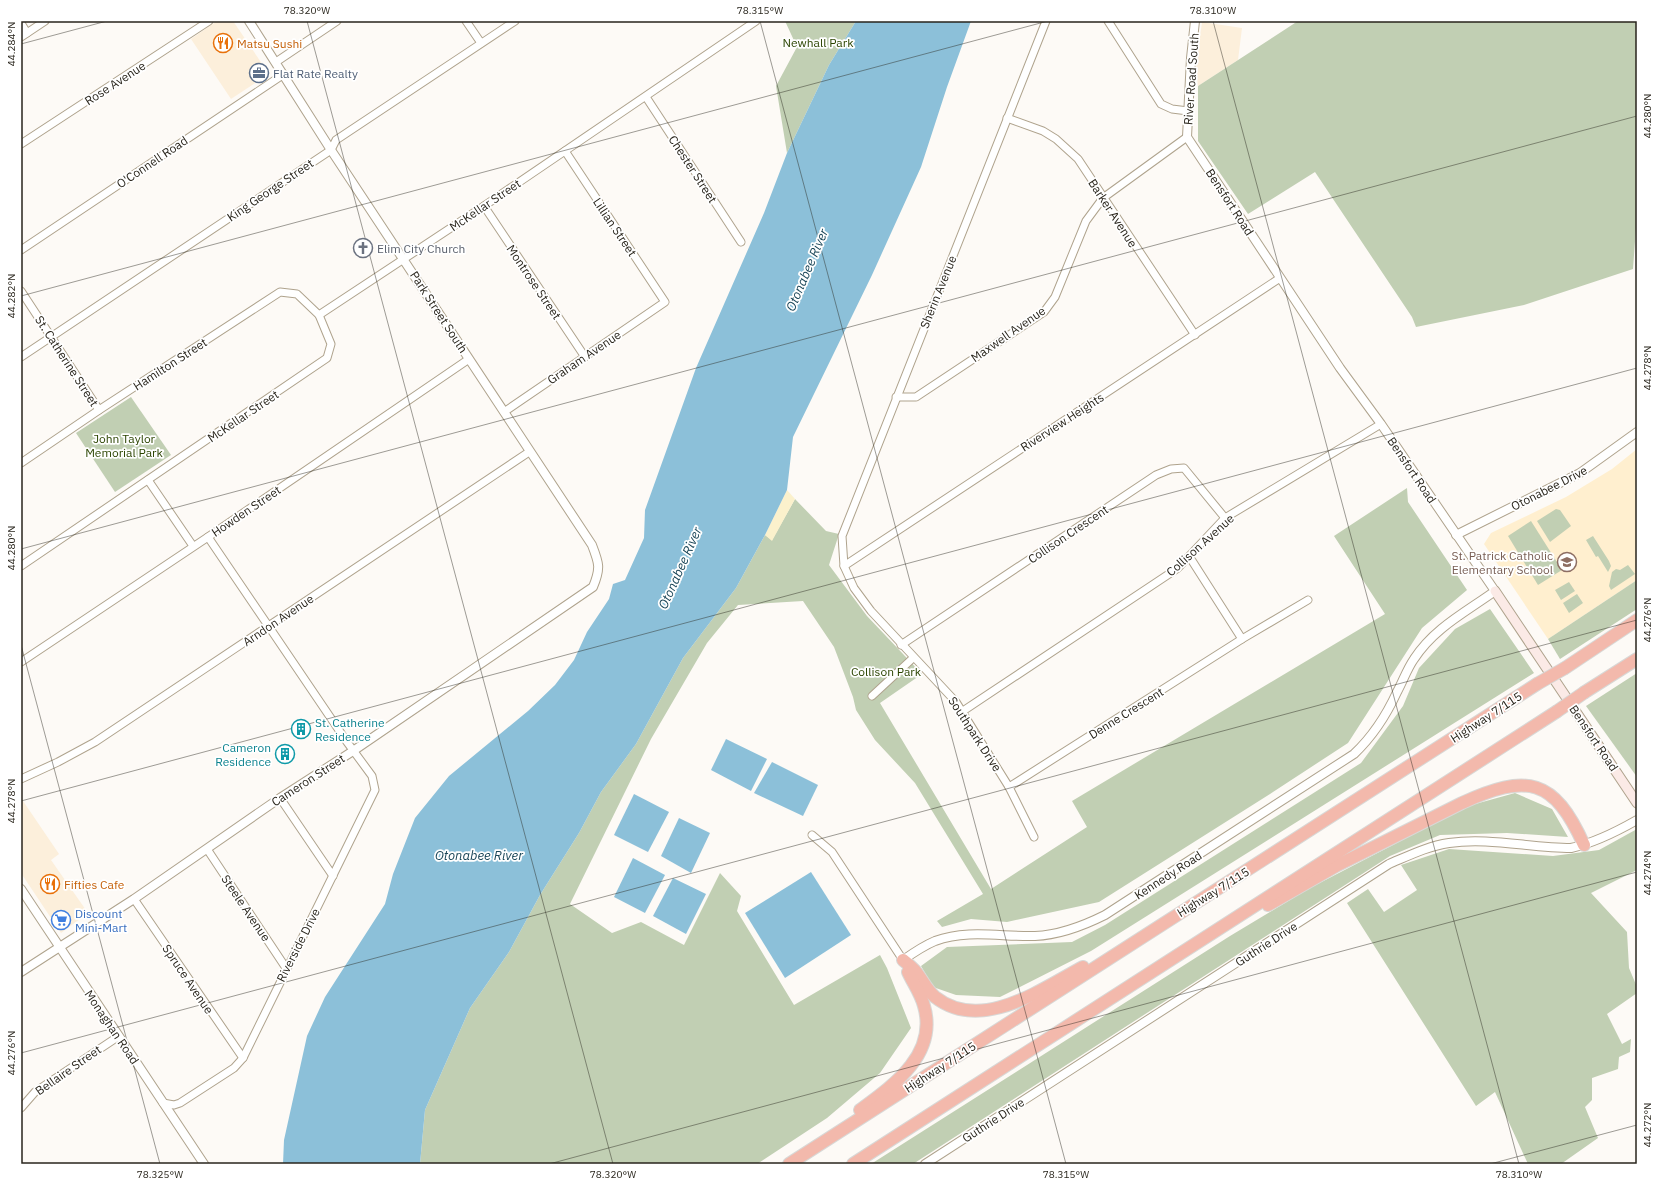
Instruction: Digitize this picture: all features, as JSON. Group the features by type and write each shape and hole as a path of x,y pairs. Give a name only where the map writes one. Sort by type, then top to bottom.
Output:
{"highway":[{"name":"Highway 7/115","path":"789,1164 1537,684 1565,668 1637,620"},
{"path":"853,1164 1637,659"},
{"path":"1230,921 1263,908 1336,866 1462,803 1483,793 1502,787 1523,785 1537,787 1547,792 1556,799 1568,815 1584,845"},
{"path":"903,960 912,968 923,985 933,996 942,1002 952,1007 969,1011 997,1009 1025,998 1117,949 1188,908"},
{"path":"786,1164 886,1091 917,1058 923,1047 928,1027 924,1005 903,960"}],"main road":[{"name":"Bensfort Road","path":"1495,591 1637,803"}],"street":[{"path":"21,37 45,21"},
{"name":"Rose Avenue","path":"21,144 209,21"},
{"name":"Park Street South","path":"250,21 331,150 404,258 592,545 599,563"},
{"path":"276,62 337,21"},
{"path":"466,21 481,43"},
{"name":"King George Street","path":"21,357 331,150 336,140 515,21"},
{"name":"McKellar Street","path":"21,566 328,358 331,344 319,315 484,206 756,21"},
{"name":"Sherin Avenue","path":"844,566 842,536 1046,21"},
{"path":"1108,21 1162,104 1172,109 1188,111"},
{"name":"River Road South","path":"1187,137 1191,58 1195,21"},
{"path":"21,23 28,33"},
{"name":"O'Connell Road","path":"21,250 284,74"},
{"name":"Chester Street","path":"646,96 741,242"},
{"name":"Barker Avenue","path":"1007,118 1043,131 1056,139 1078,159 1195,335"},
{"name":"Maxwell Avenue","path":"896,397 916,397 1044,312 1055,297 1086,221 1103,198 1187,137"},
{"name":"Bensfort Road","path":"1187,137 1340,368 1495,591"},
{"name":"Lillian Street","path":"565,151 665,302"},
{"name":"Montrose Street","path":"484,206 584,357"},
{"name":"Riverview Heights","path":"844,566 1280,278"},
{"name":"St. Catherine Street","path":"21,291 99,410"},
{"name":"Hamilton Street","path":"21,463 99,410 280,292 296,294 319,315"},
{"name":"Graham Avenue","path":"504,412 665,302"},
{"name":"Howden Street","path":"21,662 208,537 469,359"},
{"name":"Collison Avenue","path":"962,711 1178,568 1225,518 1380,424"},
{"name":"Otonabee Drive","path":"1456,535 1580,473 1637,432"},
{"name":"Arndon Avenue","path":"21,779 58,762 95,742 530,452"},
{"name":"Collison Crescent","path":"901,645 1156,475 1170,469 1184,468 1225,518"},
{"path":"148,480 193,546"},
{"path":"208,537 352,751"},
{"path":"1189,556 1242,639"},
{"name":"Cameron Street","path":"21,972 134,899 206,848 352,751 592,587 599,574 599,563"},
{"name":"Southpark Drive","path":"844,566 854,588 871,611 913,658 956,702 1009,787 1034,837"},
{"name":"Kennedy Road","path":"903,960 923,946 946,938 972,934 1036,936 1054,934 1084,925 1105,914 1354,754 1372,735 1384,718 1413,660 1423,646 1446,624 1495,591"},
{"name":"Denne Crescent","path":"1009,787 1242,639 1308,600"},
{"path":"872,696 913,658"},
{"name":"Riverside Drive","path":"163,1103 174,1105 180,1103 234,1068 243,1058 375,790 372,776 359,756 352,751"},
{"path":"280,798 333,876"},
{"name":"Guthrie Drive","path":"925,1164 1389,864 1425,849 1448,843 1464,841 1485,841 1555,848 1571,848 1584,845 1606,836 1637,820"},
{"path":"812,835 832,852 903,960"},
{"name":"Steele Avenue","path":"206,848 286,968"},
{"name":"Monaghan Road","path":"21,889 204,1164"},
{"name":"Spruce Avenue","path":"134,899 243,1058"},
{"name":"Bellaire Street","path":"21,1108 35,1092 119,1036"}],"shaded area":[{"path":"217,21 233,21 269,74 231,99 191,39"},
{"path":"1202,22 1242,28 1238,60 1198,86 1196,65"},
{"name":"St. Patrick Catholic Elementary School","path":"1637,449 1637,580 1548,639 1484,544 1491,533 1566,497 1612,469"},
{"path":"21,798 59,854 51,860 88,913 61,933 21,873"}],"green space":[{"name":"Newhall Park","path":"785,21 856,21 829,65 787,153 776,86 797,47"},
{"path":"1298,21 1637,21 1637,214 1633,269 1524,305 1416,327 1412,317 1315,172 1248,214 1198,141 1198,86"},
{"name":"John Taylor Memorial Park","path":"131,397 171,455 115,492 76,433"},
{"name":"Collison Park","path":"1407,488 1408,502 1467,590 1422,628 1348,743 1099,902 1007,922 971,919 942,927 937,921 983,894 915,783 875,740 856,710 853,697 834,647 803,601 738,605 707,643 651,739 570,904 612,933 641,922 684,945 720,873 741,896 737,911 794,1005 880,955 887,968 911,1028 880,1073 827,1118 757,1164 420,1164 425,1110 470,1008 509,952 540,895 579,833 601,792 636,744 683,658 736,588 765,535 772,540 795,499 826,531 839,534 829,565 867,616 922,674 880,703 991,889 1087,827 1072,801 1385,614 1334,536"},
{"path":"1556,509 1560,510 1571,526 1550,542 1537,521"},
{"path":"1531,521 1562,570 1538,585 1508,536"},
{"path":"1593,536 1609,561 1611,566 1608,572 1598,556 1596,557 1586,540"},
{"path":"1628,565 1635,574 1611,590 1609,586 1612,572 1616,569 1620,570"},
{"path":"1637,580 1637,609 1560,659 1548,639"},
{"path":"1569,582 1575,591 1561,600 1555,590"},
{"path":"1577,594 1583,603 1569,613 1563,603"},
{"path":"1490,609 1534,673 1091,951 1000,997 956,995 933,987 921,966 947,947 1072,942 1105,925 1361,763 1403,706 1419,668 1455,629"},
{"path":"1637,673 1637,777 1586,706"},
{"path":"1515,793 1552,809 1568,837 1507,833 1440,835 1390,856 913,1164 871,1164 1230,936 1308,889 1468,806"},
{"path":"1637,829 1637,870 1591,893 1627,932 1629,968 1637,987 1637,993 1607,1014 1622,1044 1631,1039 1630,1052 1619,1057 1618,1069 1592,1078 1592,1100 1585,1107 1598,1138 1561,1164 1528,1164 1495,1092 1476,1106 1347,903 1368,889 1384,912 1417,890 1401,865 1449,849 1553,856 1599,850"}],"sand":[{"path":"787,490 795,499 772,541 765,535"}],"water":[{"name":"Otonabee River","path":"856,21 971,21 947,87 921,167 872,275 793,437 787,490 765,535 736,588 683,658 636,744 601,792 579,833 540,895 509,952 470,1008 425,1110 420,1164 283,1164 284,1140 307,1036 325,997 385,904 393,874 415,818 449,776 528,711 555,685 574,660 587,632 609,599 613,584 625,580 644,538 645,510 696,368 764,213 787,153 829,65"},
{"path":"726,739 767,759 751,791 711,770"},
{"path":"772,762 818,785 803,816 754,793"},
{"path":"634,794 669,812 648,852 614,835"},
{"path":"679,818 710,833 691,873 661,856"},
{"path":"633,858 665,875 645,913 614,897"},
{"path":"811,872 851,935 785,978 745,913"},
{"path":"673,878 706,894 686,934 653,916"}],"place":[{"name":"Matsu Sushi","path":"223,43"},
{"name":"Flat Rate Realty","path":"259,73"},
{"name":"Elim City Church","path":"363,248"},
{"name":"St. Patrick Catholic Elementary School","path":"1567,562"},
{"name":"St. Catherine Residence","path":"301,729"},
{"name":"Cameron Residence","path":"285,754"},
{"name":"Fifties Cafe","path":"50,884"},
{"name":"Discount Mini-Mart","path":"61,920"}]}
